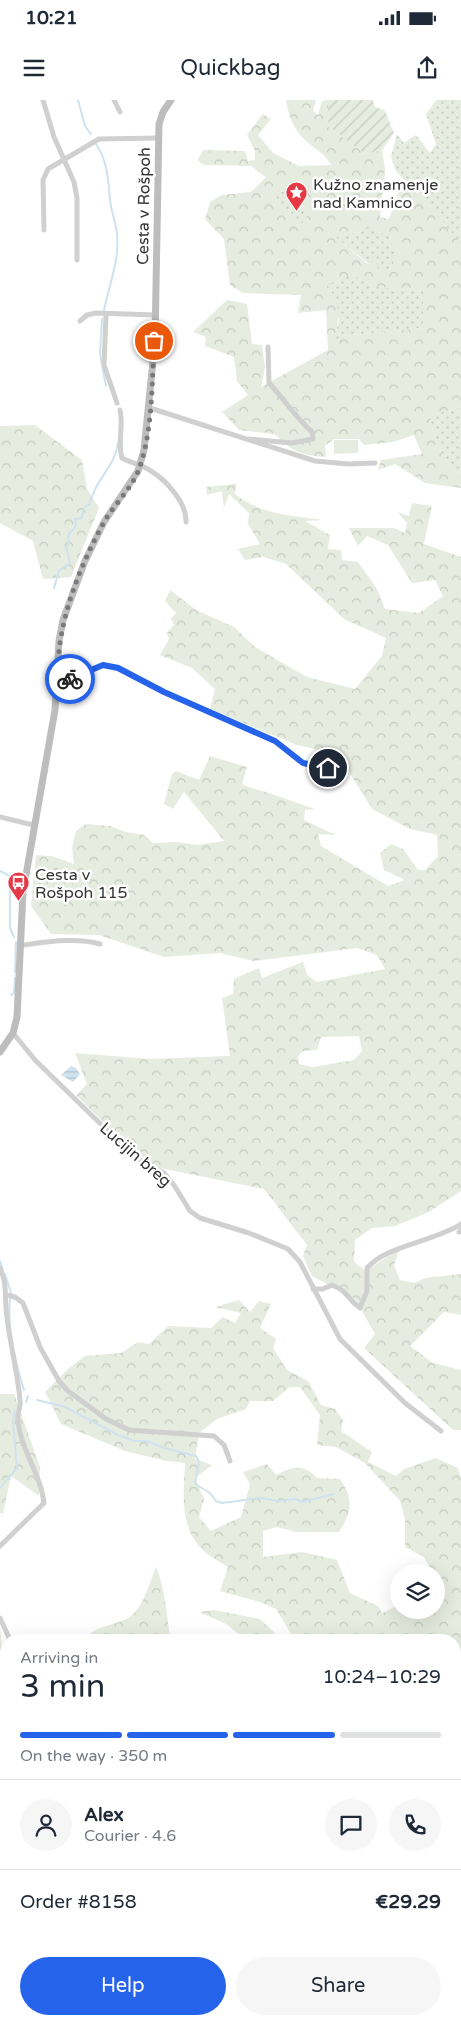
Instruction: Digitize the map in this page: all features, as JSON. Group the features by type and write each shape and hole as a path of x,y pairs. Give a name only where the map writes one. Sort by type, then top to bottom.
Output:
{"street":[{"path":"43,100 54,137 74,182 77,198 77,260"},
{"path":"114,100 120,112"},
{"name":"Cesta v Rošpoh","path":"0,1052 13,1033 17,1017 23,892 33,825 51,737 59,641 69,599 104,522 140,466 150,408 155,315 158,138 163,112 171,100"},
{"path":"44,230 43,180 48,169 99,139 158,138"},
{"path":"80,321 87,315 96,313 106,315 155,315"},
{"path":"106,315 104,365 117,403"},
{"path":"243,439 292,443 313,439 312,432 297,419 290,406 269,383 268,347"},
{"path":"150,408 315,461 348,464 375,463"},
{"path":"120,410 123,423 120,451 122,458 156,474 166,484 187,513 186,522"},
{"path":"57,683 103,665 110,665 275,741 303,763 328,768"},
{"path":"0,817 33,825"},
{"path":"22,944 88,940 100,944"},
{"name":"Lucijin breg","path":"13,1033 35,1060 114,1137 137,1158 164,1173 190,1211 200,1218 249,1233 288,1249 300,1262 340,1339 405,1403 441,1431"},
{"path":"313,1289 323,1289 332,1285 344,1290 352,1302 360,1308 367,1291 367,1268 372,1262 404,1246 461,1224"},
{"path":"0,1268 7,1294 5,1310 21,1403 17,1418 30,1461 41,1485 44,1503 0,1546"},
{"path":"7,1294 16,1296 23,1303 40,1347 59,1382 68,1391 106,1419 129,1430 214,1436 224,1445 230,1461"},
{"path":"0,1618 7,1634"}],"green space":[{"path":"286,100 316,100 313,111 318,115 322,101 328,100 328,126 365,154 382,150 385,169 380,217 389,219 403,178 461,243 461,407 429,416 439,449 447,462 461,473 461,488 425,483 395,464 378,470 381,460 422,454 414,435 393,442 364,445 359,439 334,439 325,446 326,457 317,456 303,454 292,449 275,434 239,430 222,412 248,395 237,381 234,357 205,346 206,337 193,332 227,300 247,304 252,344 262,345 265,367 261,387 328,350 326,310 298,313 301,295 243,293 230,285 224,239 205,219 210,202 222,195 251,192 266,177 251,166 204,165 197,160 204,150 245,151 248,161 255,160 255,151 247,135 263,114 271,119 258,135 273,153 299,166 331,165 326,157 297,131","holes":["280,191 298,196 310,213 301,225 287,216 276,200","371,226 380,233 391,233 390,240 400,254 393,259 394,271 378,271 377,260 368,264 335,237 362,231","352,274 377,286 423,291 423,328 342,336 335,341 338,312 335,300 327,285"]},
{"path":"328,100 373,100 374,106 385,111 394,133 382,150 365,154 328,126"},
{"path":"436,100 461,100 461,243 396,171 391,157 397,134 404,143 416,135 430,153 436,144 426,114"},
{"path":"280,191 298,196 311,213 301,225 287,216 276,200"},
{"path":"371,226 380,233 391,233 390,240 400,254 394,271 378,271 335,237 362,231"},
{"path":"352,274 377,286 423,291 423,328 342,336 334,342 339,319 326,285"},
{"path":"461,407 461,473 447,462 439,449 429,416"},
{"path":"35,425 82,460 87,489 99,508 71,577 43,579 33,541 0,523 0,426"},
{"path":"334,440 358,440 358,453 334,454"},
{"path":"236,484 235,494 255,506 277,513 322,520 305,521 330,535 328,549 341,550 342,560 358,562 377,589 385,609 419,613 443,596 435,580 412,583 388,545 367,536 358,546 349,528 394,528 405,533 407,523 397,512 409,516 412,503 432,506 424,544 461,557 461,1191 429,1212 395,1226 372,1228 355,1240 354,1262 366,1271 400,1248 394,1265 400,1280 415,1283 425,1278 461,1274 461,1315 444,1312 410,1346 433,1363 461,1370 461,1430 453,1430 364,1348 375,1334 355,1299 312,1276 303,1256 307,1245 264,1189 150,1166 131,1144 114,1133 76,1095 87,1084 75,1053 151,1059 230,1056 222,998 233,994 234,979 259,968 262,978 303,962 307,975 317,982 385,969 377,955 357,948 253,961 220,953 164,957 99,935 51,934 31,906 36,855 51,856 74,864 72,847 76,831 86,824 110,826 126,832 144,835 153,843 176,842 197,845 224,841 184,792 173,809 164,804 172,774 176,771 199,780 210,756 247,767 242,784 315,809 305,810 304,820 336,835 318,834 321,846 388,886 405,880 384,870 380,853 391,844 403,849 418,870 425,870 438,856 437,835 410,829 372,809 338,754 297,745 210,709 215,689 192,668 160,655 169,639 167,633 174,625 171,619 176,613 165,601 170,590 196,610 234,627 255,647 307,677 355,689 382,656 386,638 344,619 286,564 264,557 245,560 238,549 260,544 248,524 249,513 229,494 224,508 222,491 207,495 206,487","holes":["359,1036 362,1051 354,1060 313,1067 299,1064 298,1056 303,1051 317,1050 321,1037"]},
{"path":"239,1300 250,1312 259,1301 271,1304 260,1328 276,1339 273,1348 287,1370 308,1381 321,1405 335,1409 343,1420 341,1431 372,1452 368,1462 396,1476 404,1469 436,1458 458,1468 461,1479 461,1634 291,1634 276,1609 260,1602 220,1591 228,1567 202,1549 188,1527 184,1506 185,1463 167,1461 125,1451 61,1424 45,1392 68,1369 85,1356 121,1353 138,1342 149,1344 168,1326 211,1328 223,1317 235,1323 241,1313 215,1307","holes":["290,1387 300,1387 320,1415 317,1445 336,1447 365,1463 400,1501 405,1519 405,1547 424,1557 428,1564 445,1564 445,1619 390,1619 390,1609 382,1613 378,1606 350,1593 337,1560 302,1552 263,1557 263,1531 277,1527 296,1532 339,1532 347,1518 350,1506 348,1493 340,1479 317,1478 302,1468 292,1468 276,1475 267,1464 243,1472 250,1484 241,1517 211,1531 199,1517 204,1499 195,1478 212,1465 195,1459 199,1433 217,1419 246,1409 250,1401 273,1401"]},
{"path":"0,1394 14,1394 40,1467 39,1496 11,1476 3,1514 0,1513"},
{"path":"156,1567 164,1594 170,1634 90,1634 99,1628 122,1621 134,1614 148,1588"},
{"path":"214,1610 260,1619 276,1634 238,1634 226,1624 199,1612"}],"water":[{"path":"71,1066 76,1068 80,1074 73,1082 61,1075"}],"waterway":[{"path":"78,100 85,126 91,134"},
{"path":"96,144 103,157 107,171 118,243 116,262 104,310"},
{"path":"102,319 100,354 106,386"},
{"path":"54,588 59,571 70,563 66,547 69,543 68,535 76,526 75,519 82,518 84,508 90,504 96,488 113,459 118,443"},
{"path":"0,871 10,876 10,928 14,937"},
{"path":"15,972 16,942"},
{"path":"11,995 14,993 15,978"},
{"path":"0,1261 2,1267"},
{"path":"5,1274 11,1293"},
{"path":"10,1298 12,1344 24,1390"},
{"path":"26,1402 28,1396"},
{"path":"37,1400 65,1407 116,1434 134,1441 147,1441 164,1448 196,1456 199,1462 195,1484 210,1493 216,1501 222,1503 260,1498 278,1501 295,1499 302,1502 334,1494"},
{"path":"0,1488 17,1468 13,1422 15,1411"}],"way so far":[{"path":"70,679 57,683 59,641 63,620 69,599 104,522 138,471 144,450 150,408 154,341"}],"place":[{"name":"Kužno znamenje nad Kamnico","path":"297,212"},
{"name":"Cesta v Rošpoh 115","path":"19,902"}],"route":[{"path":"70,679 103,665 110,665 141,678 164,692 275,741 303,763 328,768"}]}
